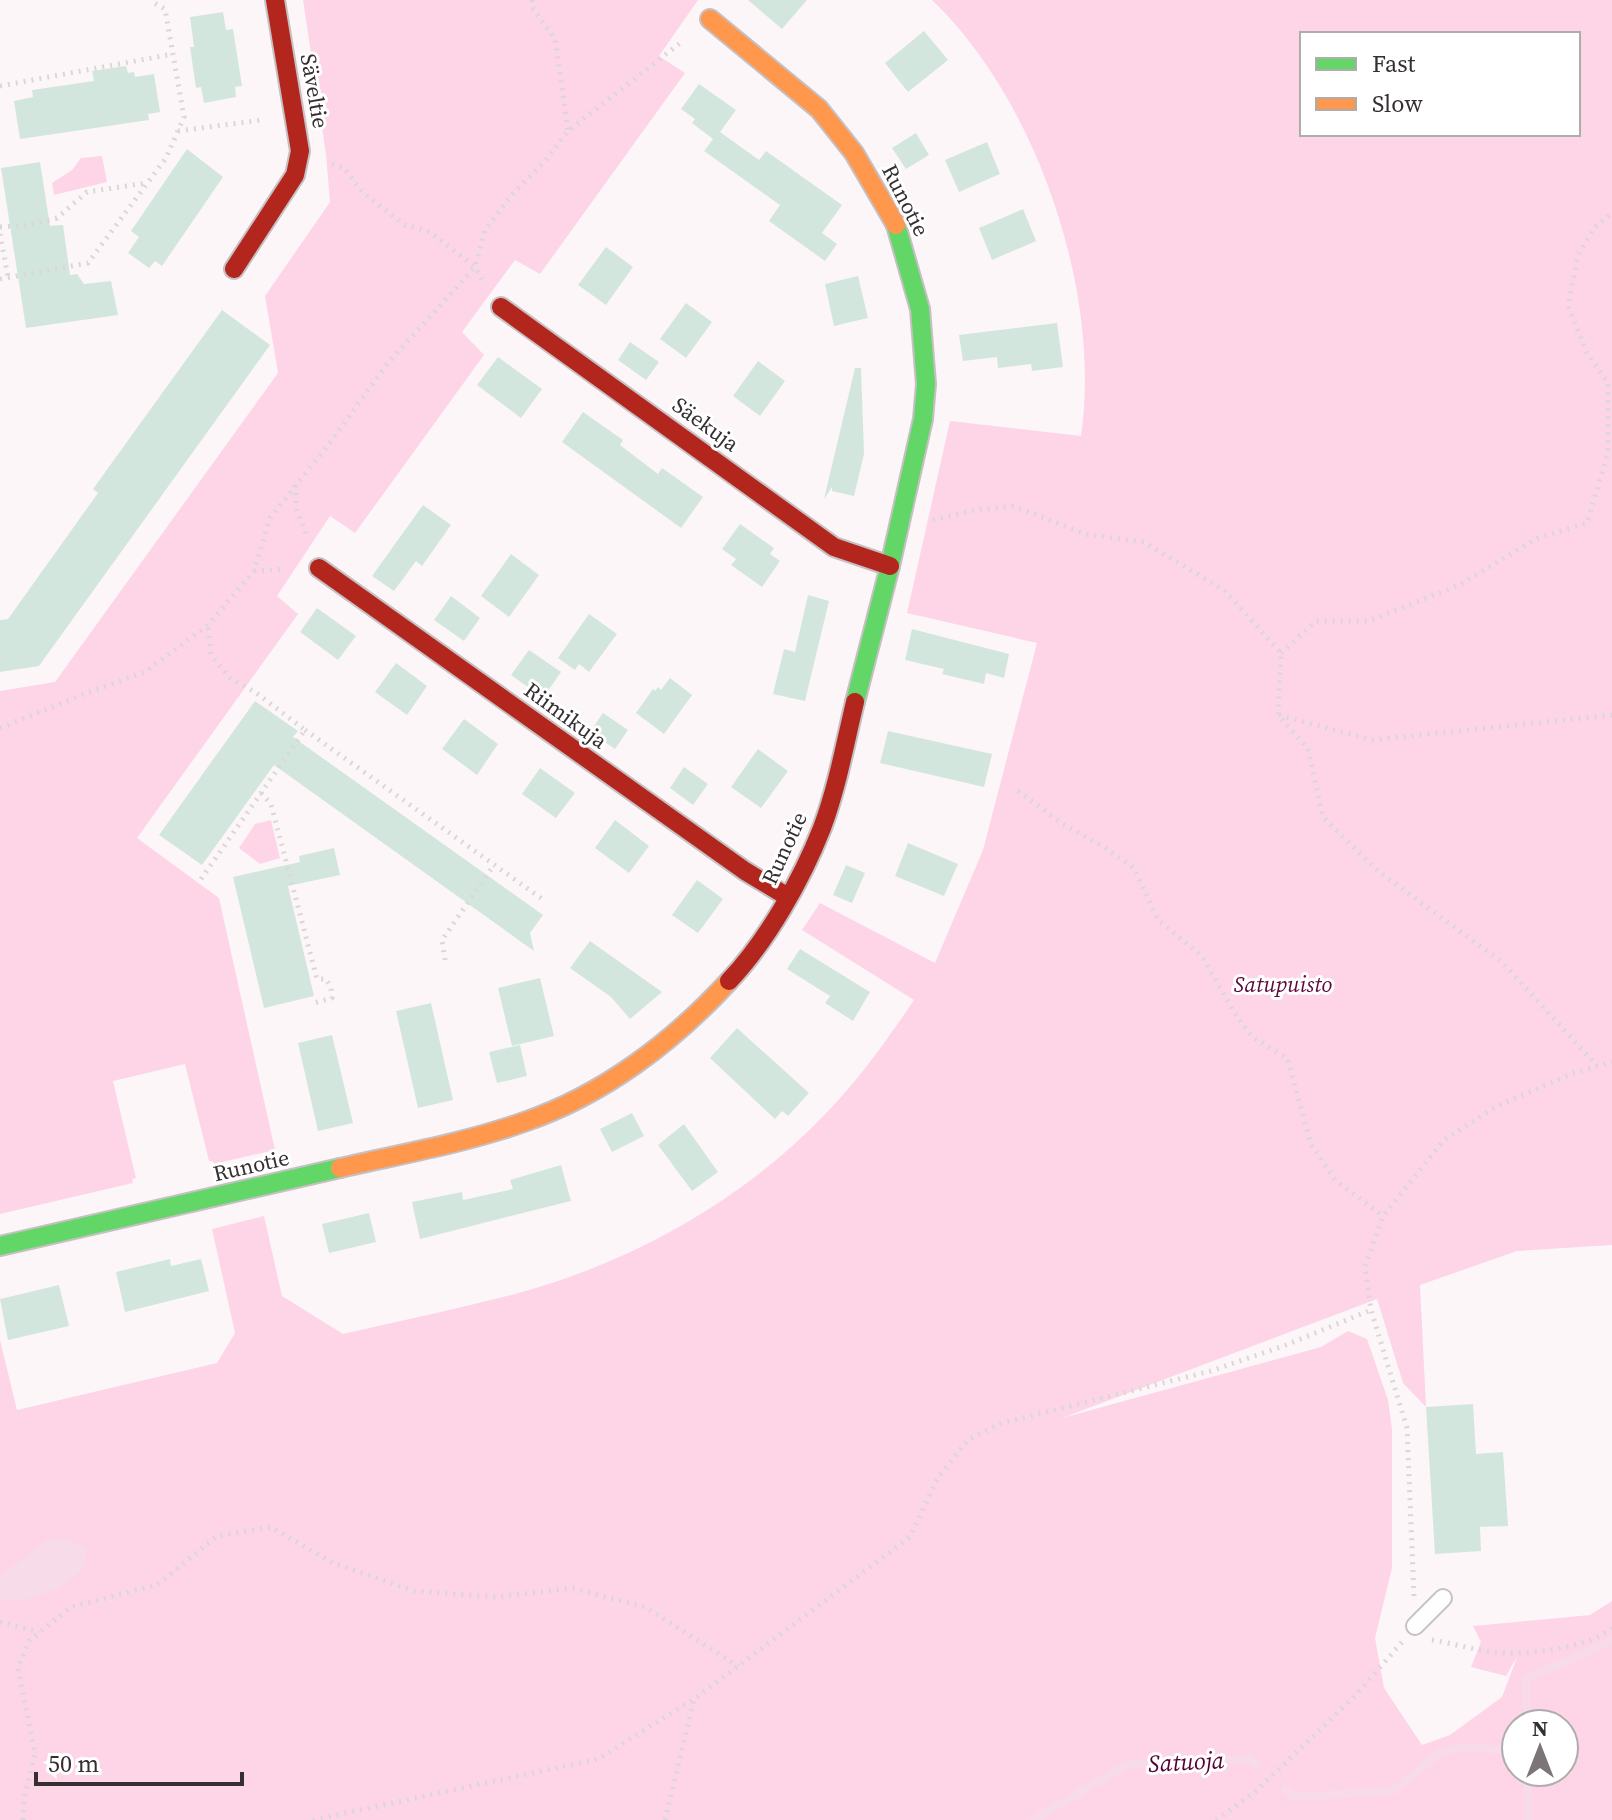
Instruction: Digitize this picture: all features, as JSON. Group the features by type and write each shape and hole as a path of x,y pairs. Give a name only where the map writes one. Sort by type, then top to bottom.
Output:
{"street":[{"name":"Säveltie","path":"234,269 295,175 300,151 275,0"},
{"name":"Runotie","path":"0,1246 486,1134 552,1111 628,1070 705,1007 760,942 788,897 821,830 829,805 890,566 923,419 925,343 917,289 900,232 868,173 819,109 710,19"},
{"name":"Säekuja","path":"501,307 834,547 890,566"},
{"name":"Riimikuja","path":"319,568 745,871 788,897"}],"lane":[{"path":"1411,1631 1443,1598"}],"path":[{"path":"532,0 532,7 555,39 568,131"},
{"path":"0,279 88,263 166,158 184,117 165,9 154,3"},
{"path":"0,728 145,672 208,625 254,571 270,518 295,484 326,448 388,363 475,267 485,230 568,131 710,19"},
{"path":"0,86 173,54"},
{"path":"178,131 295,116"},
{"path":"320,160 344,168 363,193 385,210 405,225 430,232 475,267 501,307"},
{"path":"0,227 30,225 57,218 87,192 147,183"},
{"path":"1597,1066 1502,962 1379,872 1323,817 1308,749 1278,715 1281,653 1316,621 1369,621 1459,585 1538,538 1587,523 1608,453 1608,383 1587,353 1568,306 1578,255 1595,227 1612,213"},
{"path":"0,234 8,277"},
{"path":"295,484 297,510 319,568"},
{"path":"931,521 976,510 1014,506 1085,534 1144,542 1225,591 1281,653"},
{"path":"208,625 211,655 230,678 255,692 545,901"},
{"path":"1278,715 1372,740 1612,715"},
{"path":"201,879 305,730"},
{"path":"1018,791 1063,824 1134,868 1158,920 1201,955 1252,1037 1287,1058 1311,1144 1335,1180 1383,1216"},
{"path":"261,793 271,804 317,979 326,979 331,987 332,998 314,1003"},
{"path":"445,960 442,940 494,865"},
{"path":"1216,1820 1254,1793 1354,1697 1411,1631 1407,1428 1371,1310 1365,1266 1383,1216 1444,1140 1497,1106 1574,1073 1612,1062"},
{"path":"313,1820 598,1759 694,1699 910,1537 938,1477 968,1440 1002,1423 1211,1371 1286,1345 1371,1310"},
{"path":"23,1820 24,1799 35,1754 18,1668 29,1641 71,1607 157,1585 217,1536 271,1527 331,1562 414,1591 497,1597 572,1588 645,1607 738,1666"},
{"path":"0,1622 39,1632"},
{"path":"1411,1631 1505,1653 1561,1648 1604,1634 1612,1628"},
{"path":"665,1820 694,1699"}],"green space":[{"path":"303,0 698,0 659,56 685,73 540,274 515,260 462,332 484,355 355,533 330,516 277,596 298,614 137,838 219,898 275,1150 214,1164 209,1161 185,1064 113,1081 136,1178 132,1179 133,1183 0,1214 0,691 55,682 278,373 265,296 330,202"},
{"name":"Satupuisto","path":"932,0 1612,0 1612,1245 1517,1251 1420,1285 1426,1407 1403,1383 1377,1299 1062,1418 1321,1347 1348,1331 1367,1339 1388,1400 1392,1429 1392,1568 1375,1638 1384,1688 1422,1745 1450,1735 1502,1697 1517,1657 1506,1676 1471,1667 1481,1642 1473,1626 1590,1615 1612,1601 1612,1820 0,1820 0,1340 17,1410 217,1363 235,1333 212,1229 264,1216 282,1296 343,1334 451,1310 561,1280 650,1243 733,1193 771,1164 807,1132 850,1086 914,1000 802,930 820,903 935,963 983,850 1037,643 907,613 950,421 1081,436 1085,380 1081,322 1071,262 1054,202 1031,144 1003,90 969,42"},
{"path":"102,156 107,182 54,195 52,183 72,170 81,158"},
{"path":"271,820 280,858 260,864 239,848 255,824"}],"shaded area":[{"path":"49,1539 70,1541 87,1552 81,1570 66,1583 43,1594 19,1600 0,1598 0,1581 4,1573"}],"building":[{"path":"748,0 807,0 782,29"},
{"path":"223,12 226,30 233,29 242,86 235,87 236,97 204,103 201,87 196,88 190,47 194,47 190,17"},
{"path":"924,31 948,60 908,92 885,63"},
{"path":"126,66 128,73 134,72 135,77 154,74 160,112 148,114 149,120 20,139 14,101 33,97 32,90 94,81 92,71"},
{"path":"699,84 736,110 720,132 759,160 766,151 842,205 822,233 837,244 825,261 769,221 780,205 704,151 713,139 692,123 695,119 681,109"},
{"path":"916,133 929,155 906,169 892,148"},
{"path":"987,142 1000,174 959,192 945,160"},
{"path":"187,149 223,177 162,266 155,261 149,268 128,253 139,237 131,231"},
{"path":"40,162 50,226 63,225 70,275 77,274 84,284 111,281 118,315 26,328 1,168"},
{"path":"1023,209 1036,241 992,260 979,228"},
{"path":"606,247 633,267 606,305 578,285"},
{"path":"858,276 868,318 834,326 825,284"},
{"path":"686,303 712,322 686,358 660,339"},
{"path":"222,310 270,345 39,666 0,672 0,620 8,619 98,493 93,489"},
{"path":"1057,323 1063,367 1032,371 1031,364 998,368 997,357 963,361 959,335"},
{"path":"630,342 659,362 646,380 618,360"},
{"path":"498,357 542,389 521,418 477,385"},
{"path":"758,361 785,381 760,416 733,396"},
{"path":"855,368 861,368 864,454 854,496 832,491 832,487 824,499"},
{"path":"583,412 623,440 620,445 658,474 662,468 703,497 681,528 562,442"},
{"path":"423,505 451,525 422,566 416,561 394,591 372,576"},
{"path":"740,524 774,548 770,554 780,561 762,587 731,565 736,559 722,549"},
{"path":"511,554 539,575 509,617 481,596"},
{"path":"808,595 829,601 805,701 773,694 784,649 795,652"},
{"path":"451,596 480,618 464,641 434,620"},
{"path":"317,608 356,636 338,660 300,632"},
{"path":"589,614 617,634 589,672 579,664 575,670 558,658"},
{"path":"912,629 1009,654 1004,678 986,673 984,684 942,674 944,669 905,660"},
{"path":"529,650 561,672 543,698 511,675"},
{"path":"396,663 427,686 407,715 375,692"},
{"path":"670,678 692,695 664,734 636,713 653,689 655,691 658,687 661,690"},
{"path":"255,701 298,731 293,737 543,915 530,933 534,951 274,765 202,865 159,835"},
{"path":"603,713 628,730 615,749 590,732"},
{"path":"464,719 498,744 477,775 442,749"},
{"path":"888,731 992,754 984,787 880,763"},
{"path":"758,749 788,771 761,808 731,787"},
{"path":"684,767 708,784 693,805 670,788"},
{"path":"540,768 575,793 556,818 522,794"},
{"path":"615,820 649,846 629,873 595,848"},
{"path":"908,843 958,864 944,896 895,876"},
{"path":"334,848 340,875 288,886 314,996 264,1008 233,877 300,862 299,856"},
{"path":"846,865 865,873 852,903 833,895"},
{"path":"697,880 723,899 698,933 672,915"},
{"path":"590,941 662,992 630,1019 611,997 570,968"},
{"path":"800,949 870,992 853,1021 825,1003 830,996 787,969"},
{"path":"540,978 554,1036 512,1046 498,988"},
{"path":"431,1003 453,1100 418,1108 396,1011"},
{"path":"737,1028 809,1093 788,1116 782,1111 775,1119 710,1058"},
{"path":"332,1035 353,1123 318,1131 298,1043"},
{"path":"520,1045 527,1076 497,1083 489,1052"},
{"path":"632,1113 644,1136 612,1152 600,1129"},
{"path":"684,1124 718,1172 692,1191 658,1145"},
{"path":"561,1165 571,1201 420,1239 412,1202 462,1192 463,1200 513,1189 510,1180"},
{"path":"369,1213 376,1242 329,1253 322,1224"},
{"path":"170,1259 171,1266 201,1259 209,1291 125,1312 116,1272"},
{"path":"59,1285 69,1326 8,1340 0,1299"},
{"path":"1473,1404 1476,1454 1503,1452 1508,1526 1480,1527 1481,1551 1435,1554 1426,1407"}],"waterway":[{"path":"1527,1708 1526,1679 1612,1641"},
{"name":"Satuoja","path":"1285,1789 1295,1797 1393,1791 1441,1752 1462,1747 1500,1750"},
{"name":"Satuoja","path":"1033,1820 1126,1765 1249,1759 1257,1765"},
{"path":"1527,1788 1528,1820"}],"traffic: fast":[{"path":"855,702 923,419 926,384 920,309 896,225"},
{"path":"0,1246 340,1168"}],"traffic: slow":[{"path":"710,19 819,109 854,153 896,225"},
{"path":"340,1168 479,1136 553,1111 609,1082 635,1064 684,1025 729,981"}],"traffic: jam":[{"path":"234,269 295,175 300,151 275,0"},
{"path":"501,307 834,547 890,566"},
{"path":"319,568 745,871 788,897"},
{"path":"729,981 770,928 814,848 832,797 855,702"}]}
